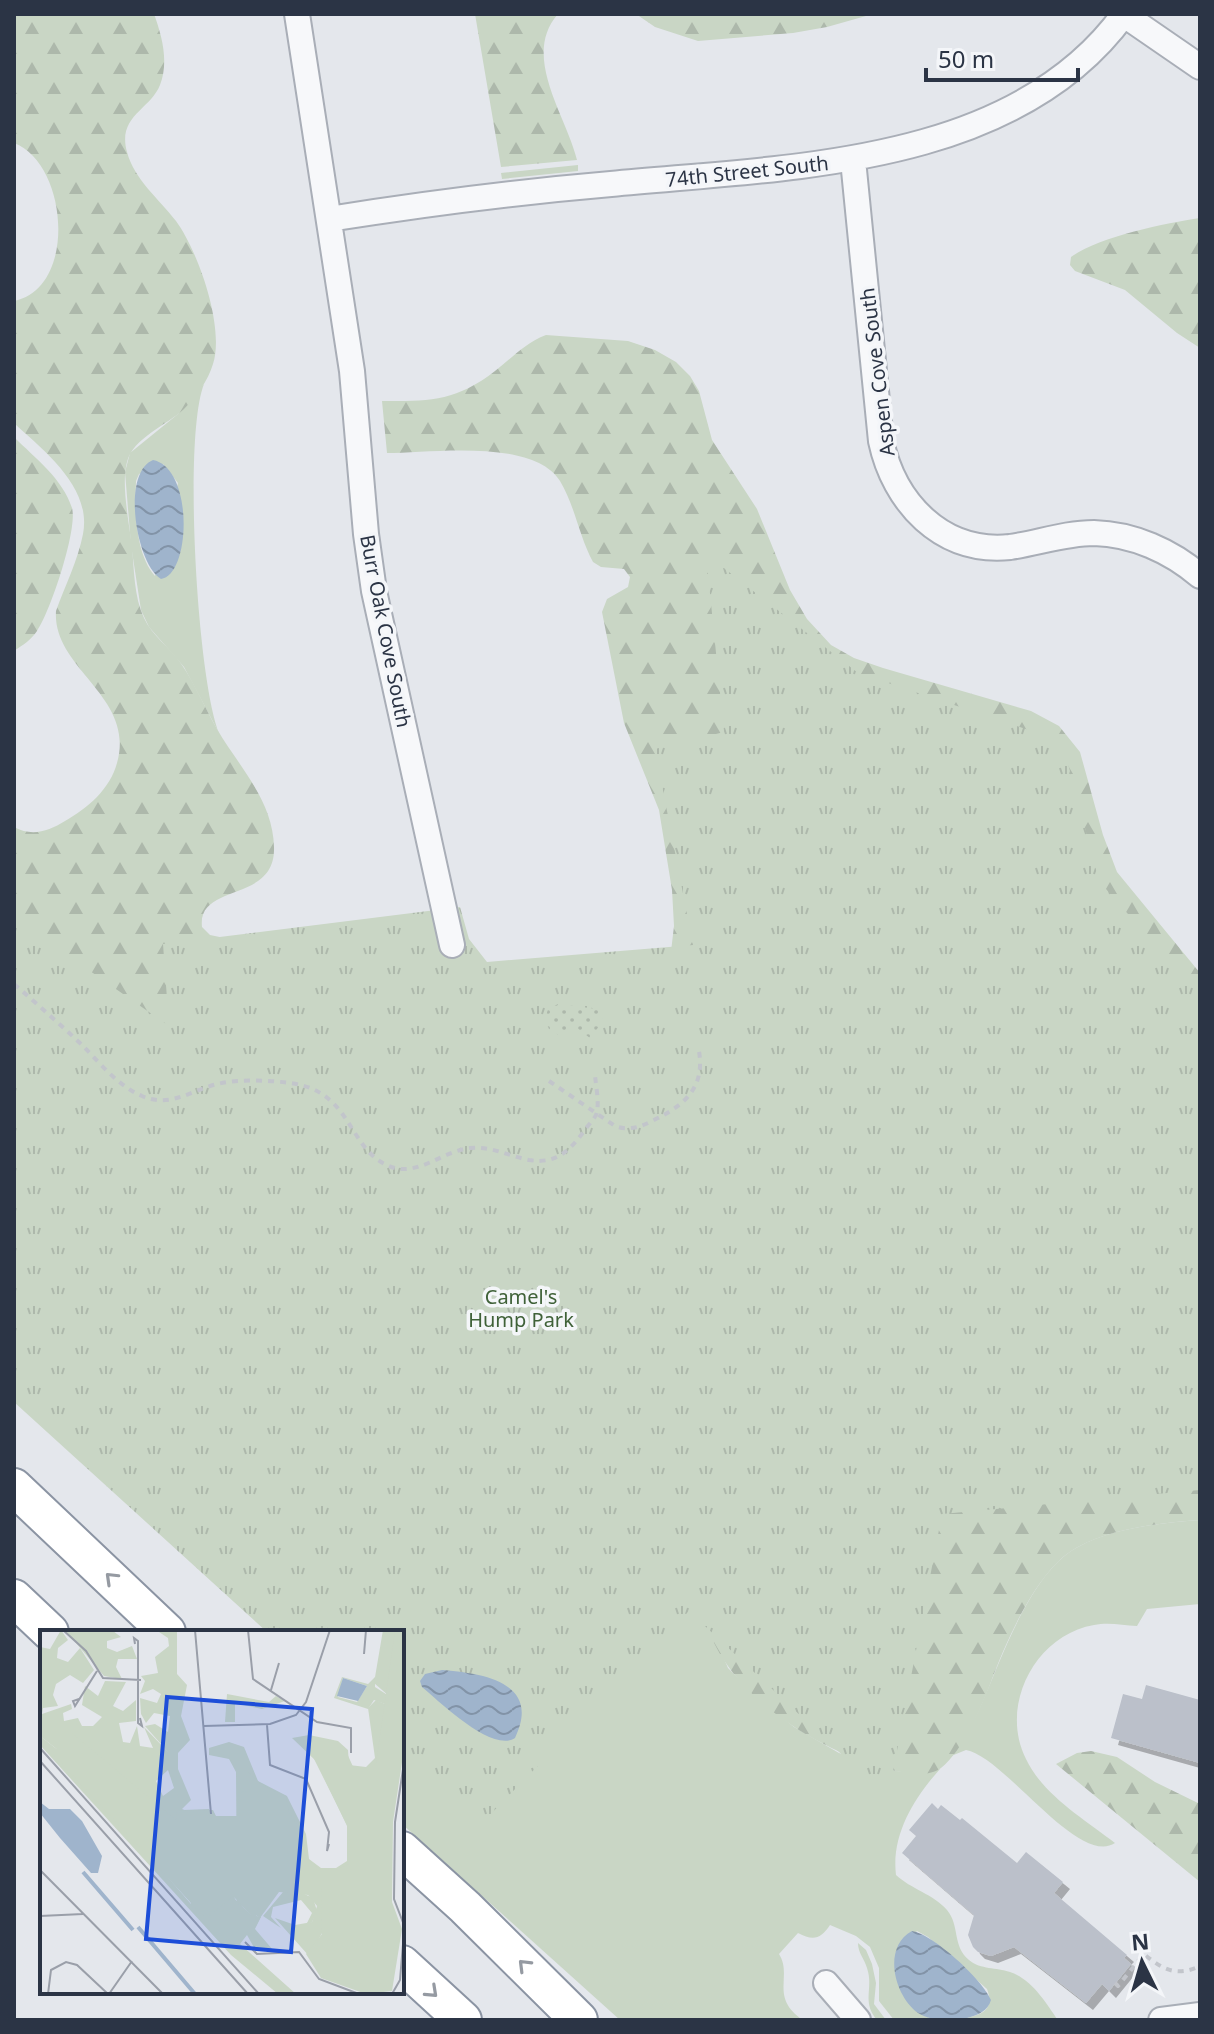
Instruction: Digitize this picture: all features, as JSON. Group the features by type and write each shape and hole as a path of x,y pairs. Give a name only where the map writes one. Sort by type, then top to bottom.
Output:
{"highway":[{"path":"14,1487 165,1630"},
{"path":"14,1598 48,1630"},
{"path":"404,1852 465,1907 579,2020"},
{"path":"404,1966 463,2020"}],"street":[{"name":"Burr Oak Cove South","path":"297,14 352,371 374,591 452,945"},
{"name":"74th Street South","path":"329,219 481,196 853,160 887,153 942,135 1033,98 1083,61 1123,14"},
{"path":"1123,14 1200,67"},
{"name":"Aspen Cove South","path":"853,160 881,441 889,470 908,503 941,532 976,544 1007,547 1058,536 1105,534 1132,539 1162,551 1182,561 1200,576"},
{"path":"826,1983 858,2020"},
{"path":"1161,2020 1200,2015"}],"path":[{"path":"14,984 118,1080 138,1094 153,1100 169,1101 233,1082 300,1085 316,1090 333,1102 372,1154 394,1168 416,1168 453,1152 472,1148 495,1149 529,1160 552,1159 571,1149 597,1114 595,1075"},
{"path":"549,1081 615,1126 628,1129 648,1123 676,1108 687,1098 697,1083 701,1066 698,1046"},
{"path":"1115,1983 1118,1986 1144,1954 1161,1968 1173,1972 1200,1966"}],"green space":[{"path":"14,14 154,14 162,40 163,76 155,94 130,122 125,140 127,152 135,171 176,221 193,251 212,310 216,348 211,370 197,394 184,409 143,439 130,453 125,471 125,492 135,583 147,624 182,665 261,799 268,814 274,847 271,865 263,877 211,904 204,913 202,927 210,935 277,949 537,1142 14,978 14,827 27,832 47,830 90,804 114,772 120,740 115,719 105,701 67,650 58,631 56,611 83,534 84,517 80,501 63,471 14,423 14,301 35,291 49,274 56,251 58,225 55,198 46,174 32,155 14,143"},
{"path":"475,14 558,14 548,30 544,48 545,67 577,160 501,167"},
{"path":"636,14 873,14 793,33 698,41 655,27"},
{"path":"578,165 578,171 502,179 501,173"},
{"path":"1200,218 1200,348 1125,290 1075,271 1070,265 1071,257 1098,243 1151,227"},
{"path":"546,335 628,341 655,350 676,362 690,376 699,391 712,440 757,509 790,590 807,619 831,645 854,658 883,668 1031,711 1059,726 1080,752 1103,835 1117,872 1200,973 1200,1520 1121,1531 1090,1541 1062,1558 1025,1606 964,1739 941,1768 929,1773 901,1772 861,1761 807,1735 781,1718 757,1699 737,1677 720,1653 708,1628 670,960 674,926 672,890 659,810 624,723 602,612 607,599 628,587 630,577 624,569 601,567 593,562 565,491 547,467 528,458 505,453 387,453 382,401 428,400 467,389 525,346"},
{"path":"204,384 194,453 195,558 204,663 219,733 184,667 149,627 141,610 131,545 125,472 130,453 178,414","holes":["163,464 178,483 155,576 148,567 140,544 136,481 139,474"]},
{"path":"14,437 62,488 72,508 73,519 62,571 42,621 32,637 14,651"},
{"name":"Camel's Hump Park","path":"706,554 858,673 1062,741 1099,881 1200,996 1200,1490 942,1514 888,1798 689,1611 480,1825 404,1757 404,1630 265,1630 14,1402 14,918 169,1026 163,944 460,907 469,939 487,962 693,945 655,749 724,732"},
{"path":"558,1004 605,1010 600,1025 590,1038 578,1029 563,1038 549,1029 545,1020 548,1009"},
{"path":"662,1515 728,1668 756,1696 794,1727 839,1753 896,1771 921,1773 940,1769 914,1804 901,1831 895,1860 896,1875 947,1910 954,1922 960,1948 969,1960 1018,1975 1038,1992 1058,2020 953,2020 975,2016 986,2009 989,2004 987,1989 917,1931 896,1952 897,1975 911,2005 929,2017 941,2020 894,2020 879,2001 879,1968 870,1947 856,1936 830,1925 816,1937 798,1933 779,1954 784,1970 784,1995 793,2011 803,2020 620,2020 404,1826 404,1644"},
{"path":"1200,1520 1200,1604 1147,1609 1137,1626 1099,1624 1073,1631 1039,1658 1020,1696 1017,1717 1019,1738 1033,1772 1065,1806 1115,1843 1100,1846 1082,1840 982,1757 966,1750 951,1756 975,1717 1019,1618 1045,1577 1060,1560 1090,1541 1120,1531"},
{"path":"1091,1751 1117,1757 1155,1782 1200,1804 1200,1882 1056,1764 1077,1753"},
{"path":"858,1943 866,1950 872,1964 876,1983 874,2004 886,2020 877,2020 872,2013 869,1975"}],"water":[{"path":"153,460 166,467 176,481 184,521 178,560 171,573 161,579 145,556 136,519 137,482 143,468"},
{"path":"442,1670 490,1678 514,1693 521,1704 521,1719 515,1738 505,1741 480,1732 422,1687 420,1681 425,1674"},
{"path":"912,1931 932,1940 968,1970 991,2000 985,2010 967,2018 942,2020 924,2016 910,2005 898,1984 894,1959 903,1938"}],"building":[{"path":"1146,1685 1200,1700 1200,1763 1111,1738 1123,1694 1142,1699"},
{"path":"932,1803 938,1809 941,1805 960,1820 962,1818 1017,1863 1026,1852 1063,1882 1054,1893 1127,1955 1124,1958 1131,1964 1109,1991 1102,1984 1086,2003 1014,1947 991,1956 973,1947 968,1935 974,1915 902,1853 916,1836 909,1830"}]}
